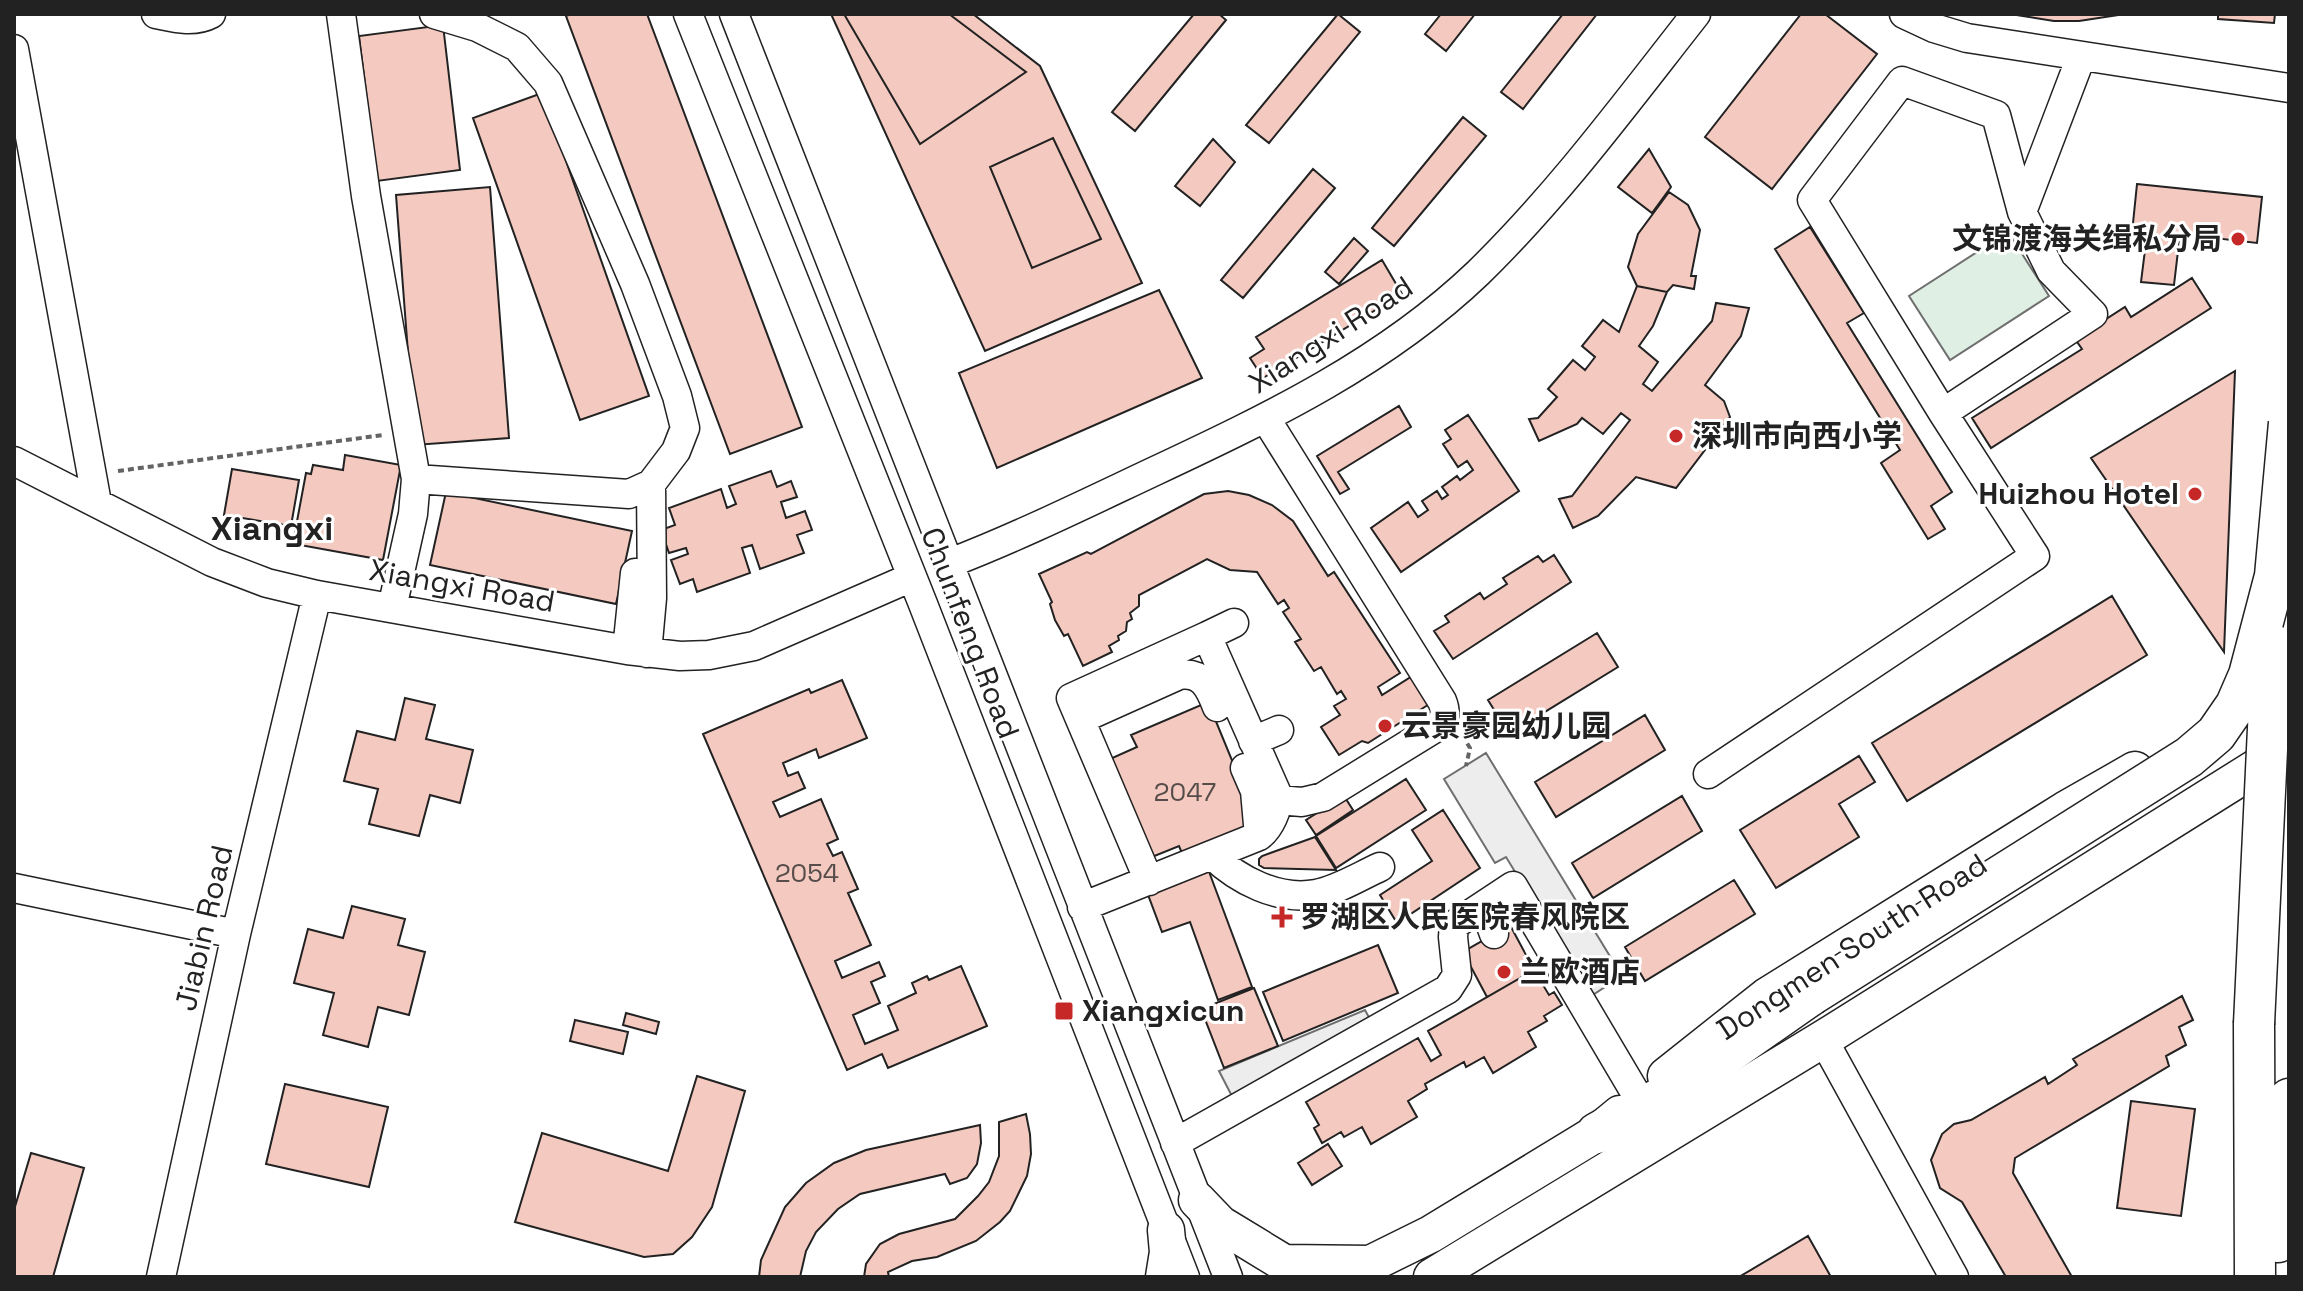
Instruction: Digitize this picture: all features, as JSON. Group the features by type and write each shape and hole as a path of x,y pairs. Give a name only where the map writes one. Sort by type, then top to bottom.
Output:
{"highway":[{"path":"2257,1277 2254,1024 2275,576 2289,423"},
{"path":"1597,1133 1675,1090 1811,995 2189,757 2216,734 2236,705 2249,675 2275,576"},
{"path":"2276,1277 2289,1099"}],"main road":[{"name":"Dongmen South Road","path":"1358,1270 1431,1234 1597,1133 1767,996 2065,810 2289,681"},
{"path":"2257,1277 2289,690"},
{"name":"Dongmen South Road","path":"1432,1277 1823,1039 2287,748"},
{"path":"1197,1200 1220,1224 1284,1263 1358,1270"},
{"path":"1164,1277 1168,1252 1166,1230"}],"street":[{"path":"156,14 181,19 203,18 211,14"},
{"path":"341,14 366,196 416,479 413,514 392,608"},
{"path":"416,479 629,494 651,484 676,451 685,428 677,396 635,284 548,83 517,47 477,27 434,14"},
{"name":"Chunfeng Road","path":"688,14 1185,1277"},
{"name":"Chunfeng Road","path":"734,14 1228,1277"},
{"name":"Xiangxi Road","path":"950,563 1008,540 1266,419 1402,337 1476,275 1551,198 1696,14"},
{"path":"1904,14 1934,28 1967,38 2289,88"},
{"path":"14,49 97,503"},
{"path":"2022,212 2081,57"},
{"path":"1708,774 2035,556 1943,413 1812,200 1902,81 1996,115 2022,212 2051,271 2093,314 1943,413"},
{"path":"1266,419 1442,701 1445,711 1443,721 1435,728 1323,797 1302,802 1278,800"},
{"name":"Xiangxi Road","path":"14,461 238,573 317,595 637,652 709,655 754,646 912,577"},
{"path":"637,652 652,598 651,484"},
{"path":"635,573 637,652"},
{"name":"Jiabin Road","path":"161,1277 236,934 317,595"},
{"path":"1149,881 1071,698 1234,623"},
{"path":"1207,636 1249,755 1259,836"},
{"path":"1081,719 1187,673 1205,683 1217,707"},
{"path":"1249,755 1279,730"},
{"path":"1249,755 1278,800"},
{"path":"1082,907 1259,836 1268,828 1278,800"},
{"path":"1212,855 1237,876 1257,886 1309,895 1331,890 1380,867"},
{"path":"1175,1143 1448,989 1457,975 1454,925 1513,886 1639,1099"},
{"path":"14,888 236,934"},
{"path":"1494,934 1490,923 1494,912 1519,896"},
{"path":"1823,1039 1954,1277"}],"path":[{"path":"92,475 408,432"}],"green space":[{"path":"2008,232 2049,296 1950,360 1909,296"}],"shaded area":[{"path":"1486,753 1622,976 1591,996 1506,857 1495,863 1444,779"},
{"path":"1365,1010 1373,1025 1235,1102 1219,1071"}],"building":[{"path":"647,14 802,427 730,454 566,16"},
{"path":"831,14 973,14 1040,66 1142,283 985,351"},
{"path":"844,14 949,14 1026,72 920,144"},
{"path":"1194,14 1219,14 1226,20 1135,131 1112,112"},
{"path":"1338,14 1360,32 1269,143 1246,125"},
{"path":"1441,14 1475,14 1446,51 1425,34"},
{"path":"1563,14 1597,14 1523,109 1501,92"},
{"path":"1801,14 1825,14 1877,54 1772,189 1705,137"},
{"path":"2010,14 2125,14 2079,21 2054,21"},
{"path":"2218,14 2275,14 2274,23 2218,19"},
{"path":"443,25 460,170 377,181 359,36"},
{"path":"542,93 649,396 580,420 473,118"},
{"path":"1463,117 1486,136 1394,246 1372,228"},
{"path":"1053,138 1101,239 1032,268 990,167"},
{"path":"1213,139 1235,162 1200,206 1175,186"},
{"path":"1649,149 1671,187 1652,213 1618,187"},
{"path":"1313,169 1335,188 1243,298 1221,280"},
{"name":"文锦渡海关缉私分局","path":"2137,184 2262,197 2257,243 2180,234 2174,285 2141,282 2147,234 2132,233"},
{"path":"490,187 509,438 415,445 396,195"},
{"path":"1669,192 1688,205 1700,230 1691,276 1696,276 1694,289 1673,285 1667,292 1637,286 1628,267 1638,234"},
{"path":"1810,227 1864,313 1847,323 1952,492 1931,506 1945,529 1928,539 1881,463 1900,450 1775,249"},
{"path":"1354,238 1368,251 1339,284 1325,272"},
{"path":"1382,260 1402,294 1263,378 1250,358 1264,349 1256,337"},
{"path":"2192,278 2211,308 1991,448 1972,418 2082,349 2075,339 2125,307 2131,317"},
{"path":"1637,286 1667,292 1653,326 1639,346 1658,362 1643,384 1652,391 1712,321 1716,303 1749,308 1741,336 1705,385 1724,401 1730,417 1676,488 1636,477 1598,516 1573,528 1559,499 1572,496 1630,420 1621,413 1603,434 1582,418 1577,424 1539,441 1529,419 1538,418 1557,397 1548,389 1573,360 1585,370 1595,357 1582,346 1603,320 1619,332"},
{"path":"1159,290 1202,378 997,468 959,373"},
{"path":"2235,371 2224,652 2091,458"},
{"path":"1399,406 1411,427 1338,472 1349,489 1340,494 1317,456"},
{"path":"1468,415 1519,491 1401,572 1371,528 1408,502 1418,517 1428,510 1422,501 1437,491 1442,499 1448,495 1442,487 1457,476 1460,480 1473,470 1467,461 1458,467 1443,444 1451,439 1445,430"},
{"path":"345,455 401,465 383,560 300,545 302,533 295,532 306,473 311,474 313,465 343,470"},
{"path":"232,469 299,480 291,526 224,515"},
{"path":"771,471 777,487 791,481 797,497 781,502 786,518 805,511 812,530 797,535 804,553 760,569 752,545 742,548 750,573 697,592 693,579 680,584 671,560 688,554 686,548 669,553 661,530 675,525 669,508 721,489 727,508 736,504 729,486"},
{"path":"1228,491 1249,495 1272,505 1293,521 1328,576 1334,572 1400,673 1378,687 1382,695 1414,675 1431,703 1368,743 1362,741 1339,755 1321,727 1340,715 1334,706 1346,699 1341,691 1337,694 1321,667 1314,671 1295,642 1301,639 1283,612 1289,608 1284,600 1278,604 1257,572 1230,570 1207,559 1139,595 1139,606 1130,613 1132,619 1127,622 1126,631 1109,646 1112,652 1083,666 1068,634 1064,636 1055,620 1052,602 1039,574 1087,552 1091,554 1204,494"},
{"path":"446,492 632,531 616,604 430,565"},
{"path":"1554,555 1571,582 1453,659 1434,631 1449,622 1445,616 1480,593 1484,599 1507,584 1503,578 1538,556 1543,562"},
{"path":"2112,596 2147,655 1907,801 1872,743"},
{"path":"1597,633 1618,667 1509,734 1488,700"},
{"path":"842,680 867,738 819,758 816,749 783,763 788,776 798,772 805,788 773,802 780,817 821,799 838,839 827,844 833,856 842,852 858,889 848,893 871,945 835,961 842,978 879,962 885,976 871,982 880,1003 853,1015 865,1044 898,1030 888,1006 916,993 912,983 927,976 929,980 961,966 987,1026 888,1068 882,1054 847,1070 703,734 809,689 811,693"},
{"path":"405,698 435,705 426,739 473,750 460,803 430,795 419,836 369,824 378,789 344,781 357,731 395,740"},
{"path":"1208,702 1259,826 1184,858 1179,846 1152,857 1110,759 1137,747 1131,735"},
{"path":"1645,715 1665,750 1556,817 1535,782"},
{"path":"1859,756 1875,782 1839,804 1859,837 1776,888 1740,830"},
{"path":"1406,779 1426,810 1336,868 1316,836"},
{"path":"1344,796 1353,810 1316,835 1306,820"},
{"path":"1682,796 1702,831 1593,898 1572,863"},
{"path":"1443,810 1480,868 1397,923 1380,895 1432,861 1412,830"},
{"path":"1315,837 1336,870 1264,868 1259,865 1262,856"},
{"path":"1208,869 1252,987 1218,1000 1190,922 1162,932 1147,892"},
{"path":"1734,880 1755,914 1645,981 1625,947"},
{"path":"352,906 405,919 398,945 425,952 409,1015 378,1007 368,1047 323,1035 334,993 294,983 308,929 343,938"},
{"path":"1510,925 1534,970 1487,997 1463,952"},
{"path":"1378,945 1398,993 1283,1041 1263,992"},
{"path":"1534,970 1549,995 1554,992 1562,1005 1544,1016 1547,1021 1528,1032 1536,1047 1493,1073 1484,1057 1466,1067 1464,1062 1425,1084 1427,1089 1408,1101 1417,1117 1371,1144 1362,1127 1344,1137 1341,1132 1322,1143 1314,1128 1319,1125 1306,1102 1418,1038 1431,1061 1441,1055 1428,1031"},
{"path":"1254,988 1278,1046 1224,1068 1201,1009"},
{"path":"2182,996 2193,1020 2179,1027 2186,1045 2166,1056 2169,1066 2015,1158 2013,1173 2072,1277 2006,1277 1962,1202 1940,1188 1931,1160 1942,1134 1954,1124 1971,1120 2045,1077 2048,1084 2077,1065 2073,1059"},
{"path":"626,1013 659,1022 656,1034 623,1025"},
{"path":"575,1020 628,1032 623,1054 570,1041"},
{"path":"697,1076 745,1091 712,1207 692,1237 673,1254 644,1257 515,1222 542,1133 668,1171"},
{"path":"285,1084 388,1107 369,1187 266,1164"},
{"path":"2131,1101 2195,1109 2181,1216 2117,1208"},
{"path":"1026,1114 1031,1154 1027,1176 1010,1211 1000,1222 976,1241 937,1257 912,1261 888,1272 889,1277 864,1277 866,1264 880,1244 899,1234 955,1219 978,1196 989,1182 999,1156 999,1122"},
{"path":"980,1125 977,1164 967,1178 950,1184 945,1174 860,1194 838,1209 816,1232 806,1251 800,1277 759,1277 761,1260 785,1207 806,1183 834,1163 866,1150"},
{"path":"1328,1144 1342,1166 1312,1185 1298,1163"},
{"path":"31,1153 84,1168 53,1277 14,1277 14,1210"},
{"path":"1808,1236 1831,1277 1739,1277"}],"place":[{"name":"文锦渡海关缉私分局","path":"2238,239"},
{"name":"深圳市向西小学","path":"1676,436"},
{"name":"Huizhou Hotel","path":"2195,494"},
{"name":"云景豪园幼儿园","path":"1385,726"},
{"name":"罗湖区人民医院春风院区","path":"1282,917"},
{"name":"兰欧酒店","path":"1504,972"},
{"name":"Xiangxicun","path":"1064,1011"}],"district":[{"name":"Xiangxi","path":"272,528"}]}
